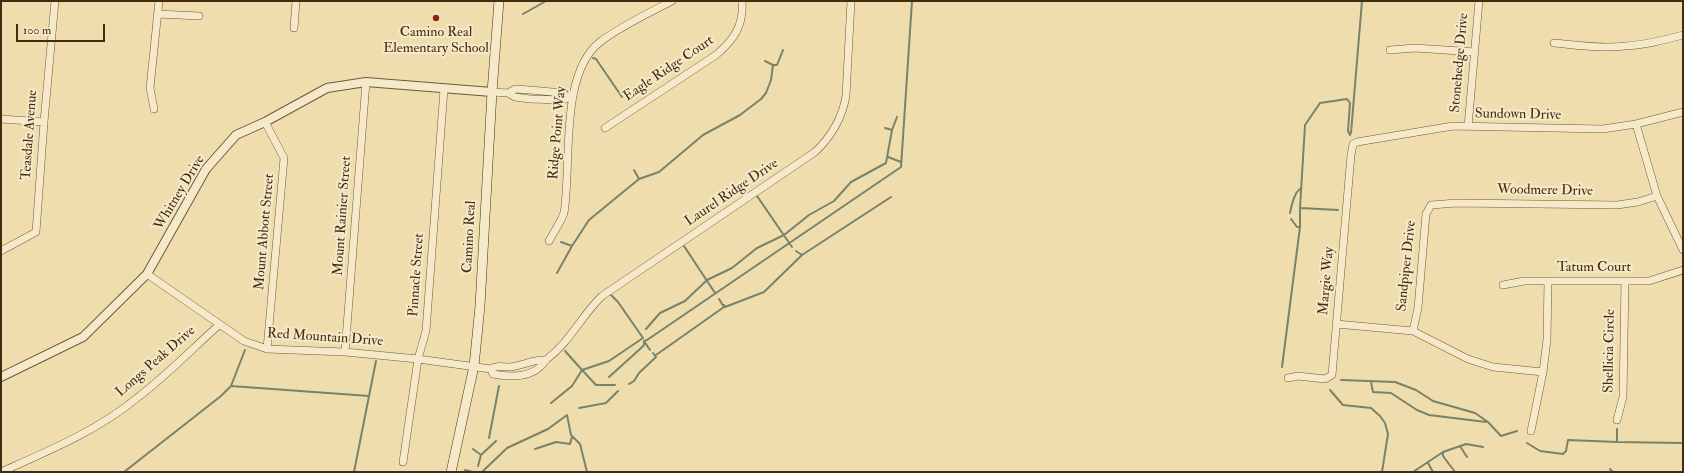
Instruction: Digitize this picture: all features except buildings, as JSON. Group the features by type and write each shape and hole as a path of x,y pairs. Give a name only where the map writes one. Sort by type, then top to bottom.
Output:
{"main road":[{"name":"Camino Real","path":"451,472 474,366 480,306 492,92 499,1"}],"street":[{"name":"Teasdale Avenue","path":"1,251 36,232 55,1"},
{"path":"154,109 150,88 159,1"},
{"path":"294,28 296,1"},
{"name":"Ridge Point Way","path":"549,241 561,220 565,203 572,96 575,83 585,59 592,49 600,42 672,1"},
{"name":"Eagle Ridge Court","path":"605,128 716,55 725,47 732,40 740,26 743,9 742,1"},
{"name":"Laurel Ridge Drive","path":"491,369 493,374 515,376 527,374 542,366 545,360 560,350 588,311 602,296 815,152 825,143 834,132 843,110 851,1"},
{"name":"Stonehedge Drive","path":"1468,126 1479,1"},
{"path":"158,14 199,16"},
{"path":"1554,43 1600,47 1624,47 1683,35"},
{"path":"1390,50 1415,48 1475,52"},
{"name":"Whitney Drive","path":"1,377 83,336 147,274 206,169 236,135 265,122 327,88 366,82 508,93 515,97 530,99 563,100 572,96"},
{"name":"Mount Rainier Street","path":"345,352 366,82"},
{"name":"Pinnacle Street","path":"403,462 418,358 426,331 444,89"},
{"name":"Whitney Drive","path":"508,93 515,89 563,93 572,96"},
{"path":"530,90 530,99"},
{"name":"Sundown Drive","path":"1353,144 1357,142 1443,127 1468,126 1603,129 1636,124 1683,112"},
{"path":"1,119 44,122"},
{"name":"Mount Abbott Street","path":"265,122 284,158 267,349"},
{"path":"1636,124 1657,196 1683,250"},
{"name":"Margie Way","path":"1288,378 1298,376 1325,379 1332,375 1353,144"},
{"name":"Woodmere Drive","path":"1431,206 1457,203 1617,205 1638,202 1657,196"},
{"name":"Sandpiper Drive","path":"1413,331 1418,308 1426,214 1431,206"},
{"name":"Tatum Court","path":"1503,285 1524,281 1649,281 1683,270"},
{"name":"Red Mountain Drive","path":"147,274 244,341 267,349 345,352 418,358 474,366"},
{"path":"1531,431 1543,372 1547,340 1548,281"},
{"name":"Shellicia Circle","path":"1617,420 1623,397 1625,281"},
{"path":"1336,324 1413,331 1468,359 1493,368 1543,372"},
{"name":"Longs Peak Drive","path":"1,472 65,444 97,426 137,399 219,325"},
{"name":"Laurel Ridge Drive","path":"474,366 491,369 495,366 510,367 545,360"},
{"path":"523,365 527,374"}],"waterway":[{"path":"523,14 546,1"},
{"path":"650,350 644,341 901,167 912,1"},
{"path":"1351,133 1362,1"},
{"path":"572,246 589,220 639,179 659,172 703,135 740,115 761,99 766,93 771,80 773,65 777,65 783,50"},
{"path":"593,58 596,59 622,97"},
{"path":"765,61 773,65"},
{"path":"1338,210 1300,208 1305,125 1320,103 1347,99 1350,103 1348,131 1350,135"},
{"path":"646,329 660,313 685,301 707,280 732,268 757,248 784,235 809,215 834,201 851,182 886,163 892,130 897,117"},
{"path":"885,128 892,130"},
{"path":"888,157 901,162"},
{"path":"634,170 639,179"},
{"path":"1290,213 1295,196 1301,188"},
{"path":"757,196 792,247"},
{"path":"724,305 725,307 764,292 802,255 891,197"},
{"path":"1282,367 1300,227 1300,208"},
{"path":"1291,219 1297,227 1300,227"},
{"path":"557,273 572,246 561,242"},
{"path":"684,246 715,293"},
{"path":"796,251 802,255"},
{"path":"611,295 618,302 643,338 609,361 582,370 596,385 615,385"},
{"path":"656,355 724,307 719,299"},
{"path":"609,377 644,345 644,341"},
{"path":"124,472 221,396 231,386 245,350"},
{"path":"551,403 572,386 582,370 565,351"},
{"path":"629,384 634,381 639,373 656,357 653,353"},
{"path":"231,386 369,396 376,361"},
{"path":"1341,380 1395,382 1416,390 1433,401 1475,413 1488,422 1501,436 1517,431"},
{"path":"1371,382 1373,392 1391,393 1417,410 1429,415 1486,422"},
{"path":"489,438 499,386"},
{"path":"1330,390 1343,405 1371,408 1385,423 1388,434 1382,472"},
{"path":"579,408 606,403 618,391"},
{"path":"354,472 369,396"},
{"path":"482,472 507,448 548,429 567,415 571,435 580,444 587,472"},
{"path":"1527,443 1540,451 1563,454 1566,451 1568,440 1617,442 1617,429"},
{"path":"535,449 556,442 570,444 572,437"},
{"path":"473,449 481,455 496,441"},
{"path":"1617,442 1683,443"},
{"path":"1413,472 1443,452 1466,444 1483,447"},
{"path":"1460,446 1467,457"},
{"path":"1443,452 1443,456 1455,472"},
{"path":"478,466 481,455"},
{"path":"1428,463 1433,472"},
{"path":"1610,469 1613,472"},
{"path":"465,470 473,472"}],"place":[{"name":"Camino Real Elementary School","path":"436,18"}]}
